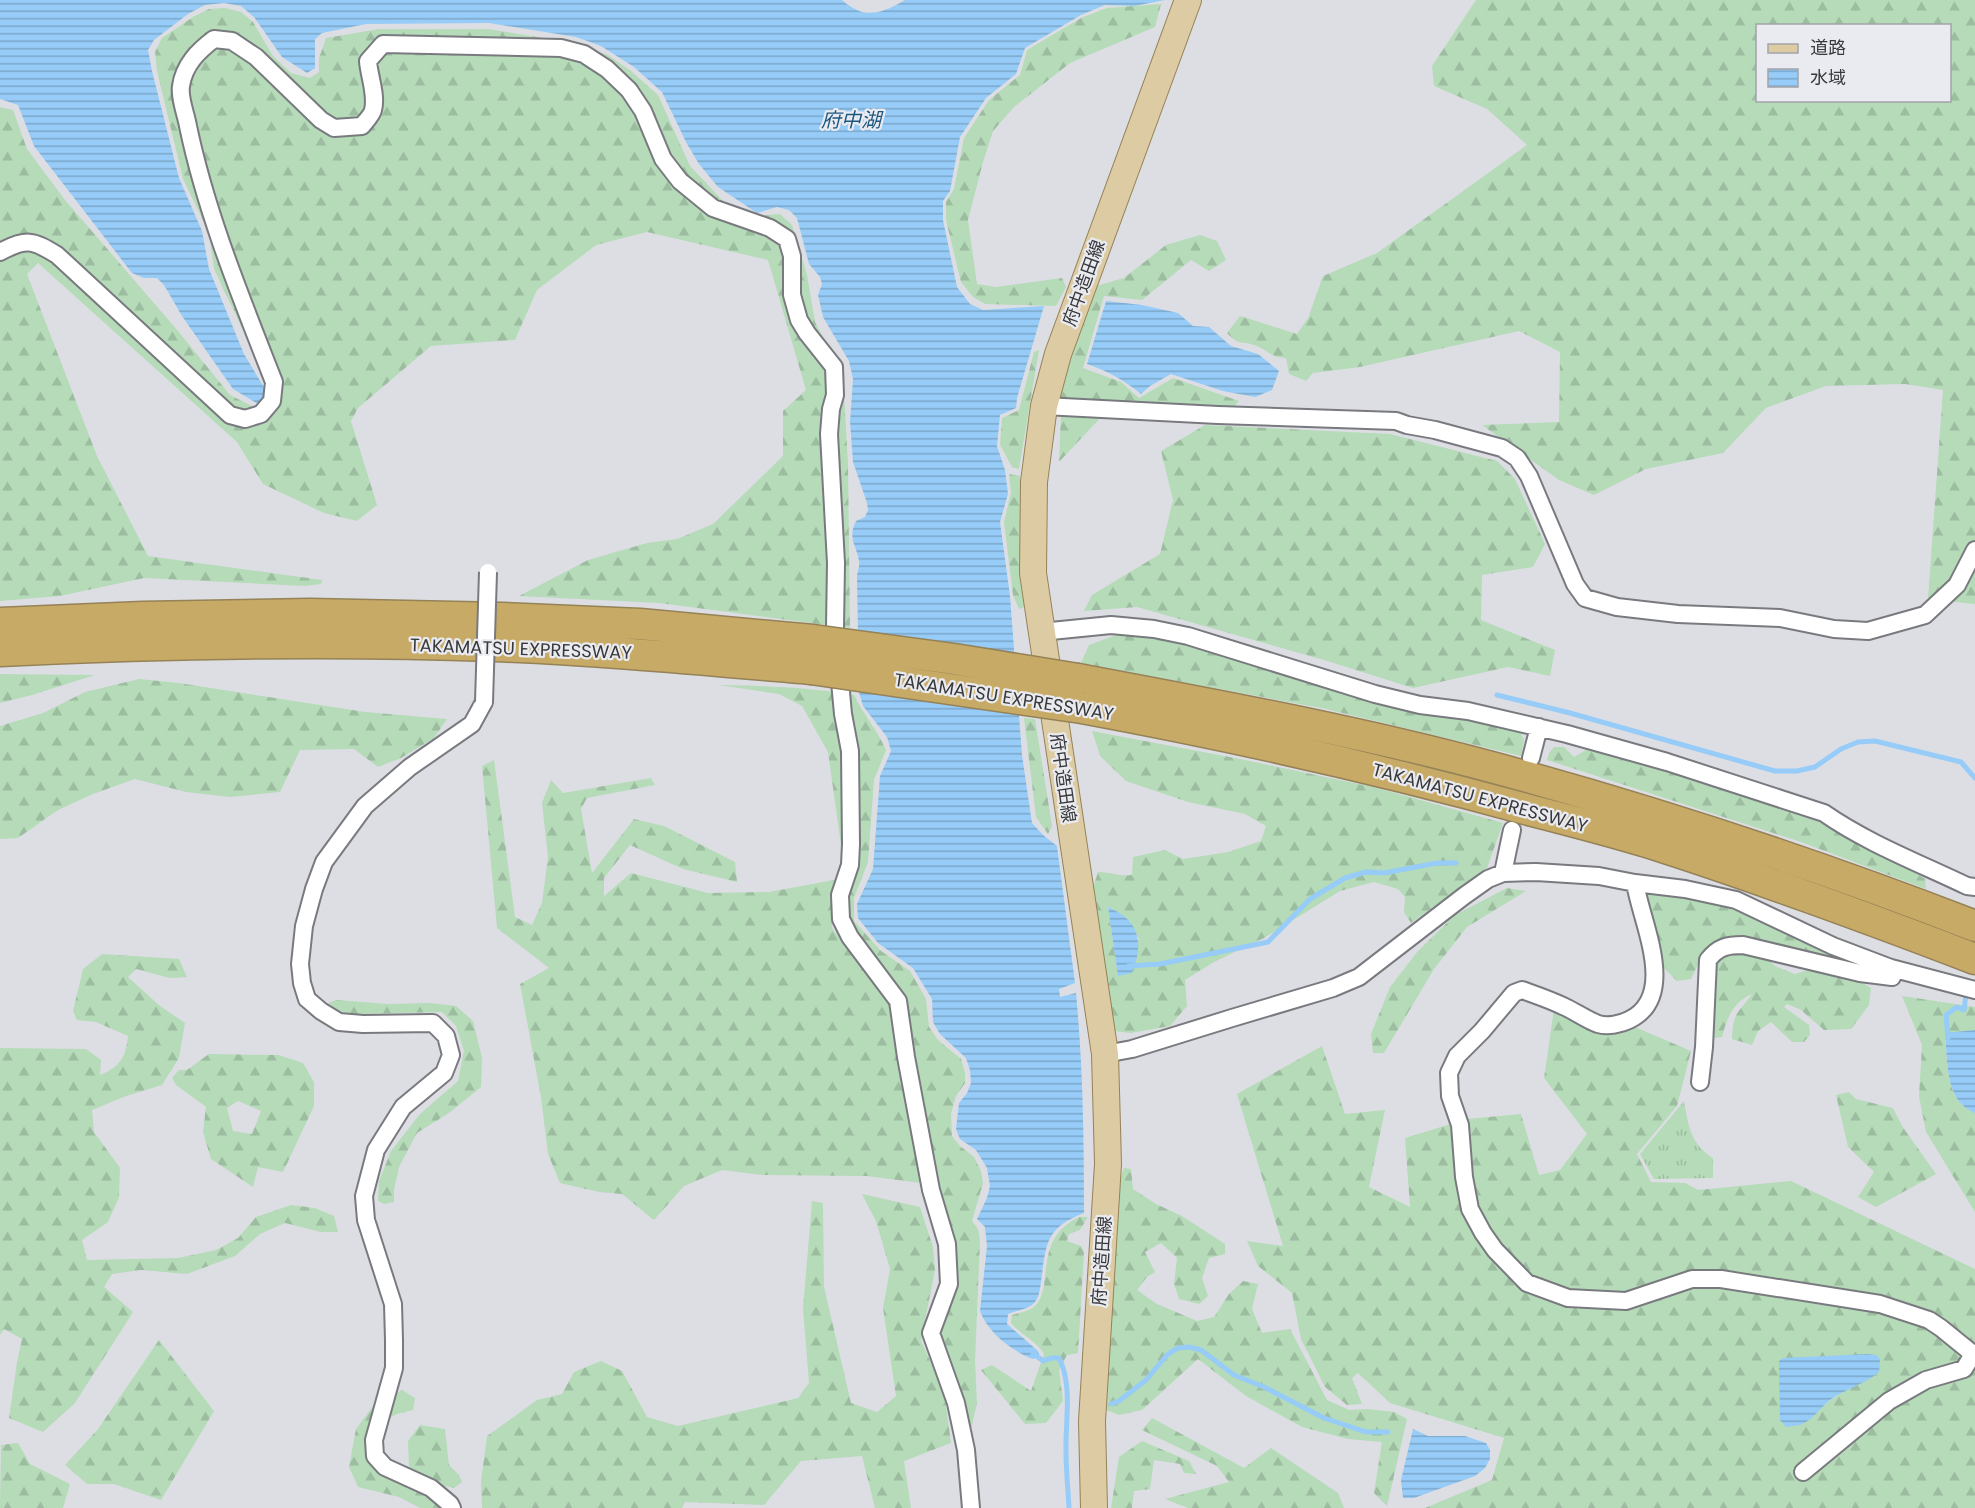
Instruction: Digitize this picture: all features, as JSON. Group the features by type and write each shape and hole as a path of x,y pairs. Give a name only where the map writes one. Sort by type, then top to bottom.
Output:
{"highway":[{"name":"TAKAMATSU EXPRESSWAY","path":"0,623 143,617 310,615 502,618 640,624 1185,727 1316,755 1482,797 1637,840 1878,922 1975,959"},
{"name":"TAKAMATSU EXPRESSWAY","path":"0,651 135,645 311,642 482,646 640,654 954,659 1078,679 1322,727 1494,768 1663,818 1890,893 1975,926"}],"main road":[{"name":"府中造田線","path":"1094,1508 1092,1421 1108,1164 1105,1054 1033,573 1034,482 1044,406 1058,354 1188,0"}],"street":[{"path":"0,252 19,242 39,244 57,255 230,415 245,419 261,414 272,401 274,382 226,258 192,145 180,88 185,70 194,57 199,50 214,39 232,41 256,57 321,120 334,128 362,126 373,111 369,61 382,44 561,48 584,54 607,69 628,90 643,111 663,159 680,181 713,208 770,228 787,239 792,256 792,295 800,320 807,333 834,367 835,394 829,434 836,563 836,627 843,714 850,751 850,866 840,895 841,919 850,937 898,1001 931,1190 947,1244 949,1284 931,1333 956,1403 966,1450 971,1508"},
{"path":"1044,406 1396,421 1502,448 1517,458 1529,477 1575,584 1585,598 1617,608 1678,614 1780,618 1834,629 1868,631 1925,615 1957,585 1975,550"},
{"path":"452,1508 431,1488 385,1467 375,1456 374,1440 394,1368 393,1304 366,1220 364,1196 375,1150 403,1107 444,1073 451,1055 446,1036 433,1023 339,1022 307,999 302,984 300,964 304,926 324,862 365,806 410,767 472,723 484,702 488,572"},
{"path":"1041,632 1111,626 1154,629 1188,636 1375,694 1420,705 1467,711 1539,727 1667,762 1824,813 1836,822 1967,886 1975,887"},
{"path":"1531,758 1539,727"},
{"path":"1503,873 1512,830"},
{"path":"1105,1054 1333,988 1359,977 1464,896 1488,879 1503,873 1536,872 1599,876 1635,884 1685,889 1736,900 1833,946 1895,969 1975,990"},
{"path":"1635,884 1638,904 1650,936 1654,960 1653,993 1645,1007 1635,1017 1621,1024 1599,1025 1562,1005 1522,990 1514,993 1457,1056 1449,1073 1450,1096 1460,1125 1464,1177 1470,1209 1495,1250 1527,1283 1568,1298 1626,1301 1692,1279 1721,1279 1880,1304 1929,1320 1973,1354 1964,1369 1926,1380 1889,1401 1803,1472"},
{"path":"1700,1082 1708,960 1715,952 1727,945 1743,945 1860,973 1892,977 1895,969"}],"green space":[{"path":"1476,0 1975,0 1975,604 1928,599 1943,390 1905,384 1826,386 1766,408 1723,453 1646,469 1594,495 1559,480 1482,425 1559,422 1560,352 1519,331 1360,367 1313,373 1306,381 1289,374 1286,358 1277,357 1254,345 1238,342 1227,333 1240,316 1297,334 1308,318 1323,276 1377,253 1527,145 1487,109 1434,86 1432,66"},
{"path":"1161,4 1155,27 1070,63 1014,107 993,131 968,220 977,284 996,287 1062,278 1066,287 1056,306 985,304 973,297 961,282 946,220 946,202 954,189 964,138 989,100 1020,75 1027,50 1081,18 1107,8"},
{"path":"225,8 241,12 253,22 273,56 291,73 310,78 319,72 319,58 326,38 379,29 488,29 574,43 608,55 631,71 658,95 690,166 723,201 759,216 780,214 792,225 807,275 815,322 843,376 848,464 850,628 659,603 519,596 588,560 647,543 677,539 713,524 783,456 783,411 806,390 768,260 647,232 596,245 537,290 515,340 431,346 358,408 351,421 377,505 357,521 324,513 263,484 237,442 38,263 27,274 97,456 148,556 322,580 321,584 305,586 144,578 60,596 0,601 0,107 13,110 27,149 65,200 230,395 268,414 268,383 214,269 209,233 183,179 157,71 155,52 162,38 209,9"},
{"path":"1200,235 1217,241 1226,260 1209,271 1191,260 1142,300 1104,296 1083,368 1121,382 1139,398 1173,378 1239,401 1231,410 1060,400 1076,338 1093,287 1124,278 1166,245"},
{"path":"1039,350 1019,469 1012,467 1000,445 1002,418 1019,410 1034,352"},
{"path":"1061,412 1103,415 1059,462"},
{"path":"1205,425 1390,434 1497,461 1515,479 1545,544 1533,567 1482,575 1481,620 1555,650 1550,676 1508,667 1413,688 1324,660 1137,607 1084,611 1092,595 1160,554 1173,500 1161,451"},
{"path":"1009,474 1020,476 1021,557 1025,607 1019,609 1013,595 1004,522 1011,492"},
{"path":"1146,633 1254,663 1358,698 1518,728 1524,740 1521,756 1326,709 1081,663 1089,645 1116,635"},
{"path":"0,674 95,675 0,703"},
{"path":"139,679 179,683 365,712 447,719 434,738 401,758 378,767 354,749 300,750 280,792 230,797 186,792 135,779 58,810 18,838 0,839 0,726 43,713 85,692"},
{"path":"719,685 770,686 854,695 886,750 874,780 868,862 854,898 854,921 881,951 910,971 926,999 929,1027 938,1040 961,1059 965,1073 965,1083 956,1096 951,1114 952,1136 974,1157 981,1171 983,1183 972,1221 978,1229 980,1240 975,1361 977,1403 971,1429 954,1370 938,1330 957,1283 903,997 855,934 847,917 847,888 828,752 802,706 779,694"},
{"path":"1024,718 1035,719 1052,826 1048,834 1036,817"},
{"path":"1092,731 1377,788 1503,823 1487,868 1411,923 1404,912 1405,897 1398,889 1374,882 1340,891 1264,938 1214,962 1185,980 1187,1006 1170,1026 1131,1033 1114,1031 1090,897 1098,872 1132,875 1133,857 1165,850 1183,859 1228,852 1261,841 1266,826 1245,814 1188,802 1126,781 1100,756","holes":["1108,907 1126,920 1139,939 1118,975"]},
{"path":"1554,747 1564,747 1574,757 1586,750 1608,754 1762,801 1828,825 1901,863 1925,879 1926,889 1801,842 1547,760"},
{"path":"494,760 515,917 532,925 542,903 548,857 542,803 551,780 563,793 651,778 655,785 587,798 581,809 592,873 634,819 664,826 735,862 737,882 683,869 630,845 604,878 604,896 631,873 708,893 769,892 834,880 832,928 891,1002 922,1183 866,1176 762,1175 722,1170 684,1186 654,1220 622,1194 599,1192 560,1183 548,1154 541,1097 520,984 549,968 497,928 482,766"},
{"path":"1507,888 1526,891 1467,927 1434,969 1384,1053 1373,1053 1371,1034 1390,987 1418,951 1455,915"},
{"path":"1656,891 1742,909 1873,968 1730,938 1715,942 1701,958 1691,979 1677,981 1662,966 1641,896"},
{"path":"1734,950 1761,954 1775,966 1795,974 1811,969 1858,980 1871,988 1869,1005 1851,1029 1824,1030 1801,1010 1787,1004 1784,1007 1809,1025 1810,1035 1804,1042 1792,1042 1771,1022 1758,1031 1752,1045 1732,1039 1735,1018 1752,994 1735,1006 1722,1037 1713,1038 1710,1030 1712,971 1718,960"},
{"path":"102,954 179,959 187,977 170,978 136,969 128,977 160,1006 185,1023 179,1058 162,1085 92,1110 94,1132 120,1168 119,1197 108,1222 82,1240 87,1260 178,1258 216,1250 238,1238 256,1217 291,1205 315,1208 334,1216 338,1232 321,1232 285,1223 260,1234 235,1256 187,1274 141,1270 112,1274 104,1287 133,1312 75,1403 43,1432 9,1418 22,1339 4,1329 0,1335 0,1048 86,1049 101,1060 100,1075 117,1065 126,1050 128,1036 96,1022 77,1020 73,1011 83,969"},
{"path":"1902,996 1975,1007 1975,1030 1945,1034 1948,1068 1953,1090 1965,1107 1975,1113 1975,1212 1926,1132 1919,1096 1922,1045"},
{"path":"337,1000 456,1006 473,1021 482,1058 481,1087 449,1113 417,1133 399,1167 394,1202 384,1204 378,1201 379,1181 391,1151 420,1114 458,1081 464,1051 456,1026 442,1012 355,1014 338,1011 328,1003"},
{"path":"1554,1009 1603,1033 1635,1027 1691,1051 1677,1106 1637,1154 1651,1182 1685,1183 1698,1190 1791,1181 1975,1269 1975,1508 1425,1508 1492,1480 1504,1438 1390,1403 1358,1373 1352,1378 1362,1404 1347,1405 1325,1387 1301,1339 1292,1293 1258,1266 1247,1241 1283,1246 1237,1094 1322,1046 1345,1114 1385,1110 1369,1187 1410,1207 1405,1138 1467,1119 1521,1114 1539,1175 1560,1170 1587,1134 1544,1078","holes":["1779,1361 1849,1388 1828,1402 1812,1417"]},
{"path":"209,1054 279,1055 303,1063 314,1082 314,1106 283,1172 258,1167 253,1187 211,1159 203,1132 206,1107 176,1085 172,1078 179,1070 187,1070","holes":["238,1101 261,1111 252,1134 233,1131 227,1108"]},
{"path":"1849,1092 1856,1099 1893,1108 1902,1126 1936,1174 1876,1207 1858,1197 1874,1172 1848,1147 1836,1095"},
{"path":"1684,1101 1689,1126 1695,1141 1713,1158 1713,1178 1654,1179 1640,1154"},
{"path":"1124,1168 1131,1169 1133,1189 1156,1204 1182,1216 1225,1244 1225,1254 1209,1258 1202,1278 1208,1296 1199,1304 1179,1299 1174,1284 1177,1258 1161,1243 1145,1252 1155,1272 1147,1277 1137,1290 1157,1304 1197,1321 1214,1317 1229,1294 1243,1281 1258,1284 1252,1309 1262,1333 1290,1329 1327,1400 1349,1410 1368,1409 1394,1412 1407,1419 1387,1506 1374,1493 1382,1442 1348,1439 1302,1427 1246,1396 1198,1359 1142,1410 1119,1415 1106,1410 1119,1181"},
{"path":"862,1194 920,1207 933,1247 935,1270 921,1341 944,1391 951,1443 904,1461 911,1508 875,1508 862,1456 801,1461 764,1505 685,1502 682,1508 482,1508 481,1481 487,1436 537,1400 562,1394 574,1372 601,1361 622,1371 647,1417 678,1426 798,1398 809,1383 803,1308 812,1201 823,1203 824,1287 851,1403 877,1412 896,1396 883,1308 890,1269 876,1221"},
{"path":"1079,1217 1088,1217 1080,1230 1069,1234 1067,1241 1081,1246 1084,1252 1078,1353 1067,1355 1059,1370 1063,1401 1046,1423 1025,1424 981,1370 992,1365 1031,1391 1044,1354 1011,1323 1012,1315 1024,1312 1037,1304 1043,1291 1051,1245 1061,1230"},
{"path":"159,1340 214,1411 161,1500 114,1484 87,1484 65,1465 98,1429"},
{"path":"402,1390 415,1398 413,1410 397,1414 368,1428 365,1454 386,1476 409,1467 408,1441 420,1425 445,1429 449,1465 459,1475 462,1482 454,1488 437,1484 425,1496 443,1508 420,1508 399,1497 358,1487 349,1467 356,1429 373,1406"},
{"path":"1152,1418 1244,1468 1271,1448 1338,1493 1344,1508 1188,1508 1165,1499 1229,1482 1217,1466 1142,1430"},
{"path":"1142,1441 1189,1461 1196,1474 1184,1473 1180,1464 1154,1460 1150,1489 1134,1491 1132,1508 1111,1508 1119,1457"},
{"path":"18,1443 30,1464 70,1484 63,1508 0,1508 1,1445"}],"water":[{"name":"府中湖","path":"0,0 842,0 858,10 873,13 888,9 905,0 1165,0 1134,6 1105,5 1081,15 1025,48 1016,74 986,98 960,137 950,191 943,201 943,220 957,287 970,304 983,310 1044,306 1016,408 1000,415 997,446 1005,470 1008,494 1000,522 1010,596 1022,755 1032,823 1057,846 1075,983 1059,989 1060,997 1076,993 1082,1075 1084,1213 1062,1225 1050,1239 1044,1257 1040,1291 1035,1302 1031,1306 1008,1314 1007,1324 1038,1351 1037,1358 1025,1356 1009,1346 989,1327 980,1311 987,1246 985,1227 977,1219 990,1186 987,1168 976,1150 960,1139 956,1129 959,1103 971,1083 966,1058 940,1034 933,1022 932,999 913,968 878,943 858,918 857,904 873,869 880,776 891,751 887,737 863,706 859,692 857,577 859,563 852,533 856,521 865,517 868,510 853,462 850,422 853,379 849,361 823,317 818,295 822,284 820,277 809,264 797,218 789,210 777,207 757,213 718,187 699,164 686,142 662,92 634,67 601,46 576,37 489,23 366,24 322,33 315,39 315,68 307,73 282,57 254,17 241,6 224,3 205,5 188,14 154,40 148,50 179,178 202,231 209,269 244,354 268,394 265,408 233,389 182,316 164,285 157,278 144,278 132,273 34,146 18,105 0,99"},
{"path":"1106,301 1142,305 1178,313 1193,326 1209,327 1231,346 1258,354 1279,371 1272,390 1255,397 1223,391 1171,374 1141,394 1116,376 1087,364"},
{"path":"1108,907 1127,919 1136,934 1138,952 1132,973 1118,976"},
{"path":"1975,1030 1975,1113 1965,1107 1953,1090 1945,1033"},
{"path":"1876,1355 1880,1359 1879,1372 1830,1400 1800,1425 1786,1427 1780,1420 1779,1361 1783,1358"},
{"path":"1413,1429 1428,1436 1465,1436 1486,1443 1490,1450 1490,1459 1485,1468 1475,1476 1414,1498 1403,1498 1401,1480"}],"waterway":[{"path":"1497,695 1570,713 1775,771 1797,771 1815,767 1841,749 1858,742 1875,741 1961,762 1975,778"},
{"path":"1128,966 1160,964 1268,942 1310,899 1345,878 1366,872 1384,873 1437,863 1456,863"},
{"path":"1948,1038 1946,1015 1957,1007 1964,1010 1966,994"},
{"path":"1111,1404 1119,1401 1146,1380 1168,1354 1178,1348 1189,1347 1201,1350 1234,1375 1264,1387 1324,1418 1366,1432 1388,1432"},
{"path":"1033,1353 1043,1361 1059,1358 1066,1380 1066,1459 1069,1508"}]}
